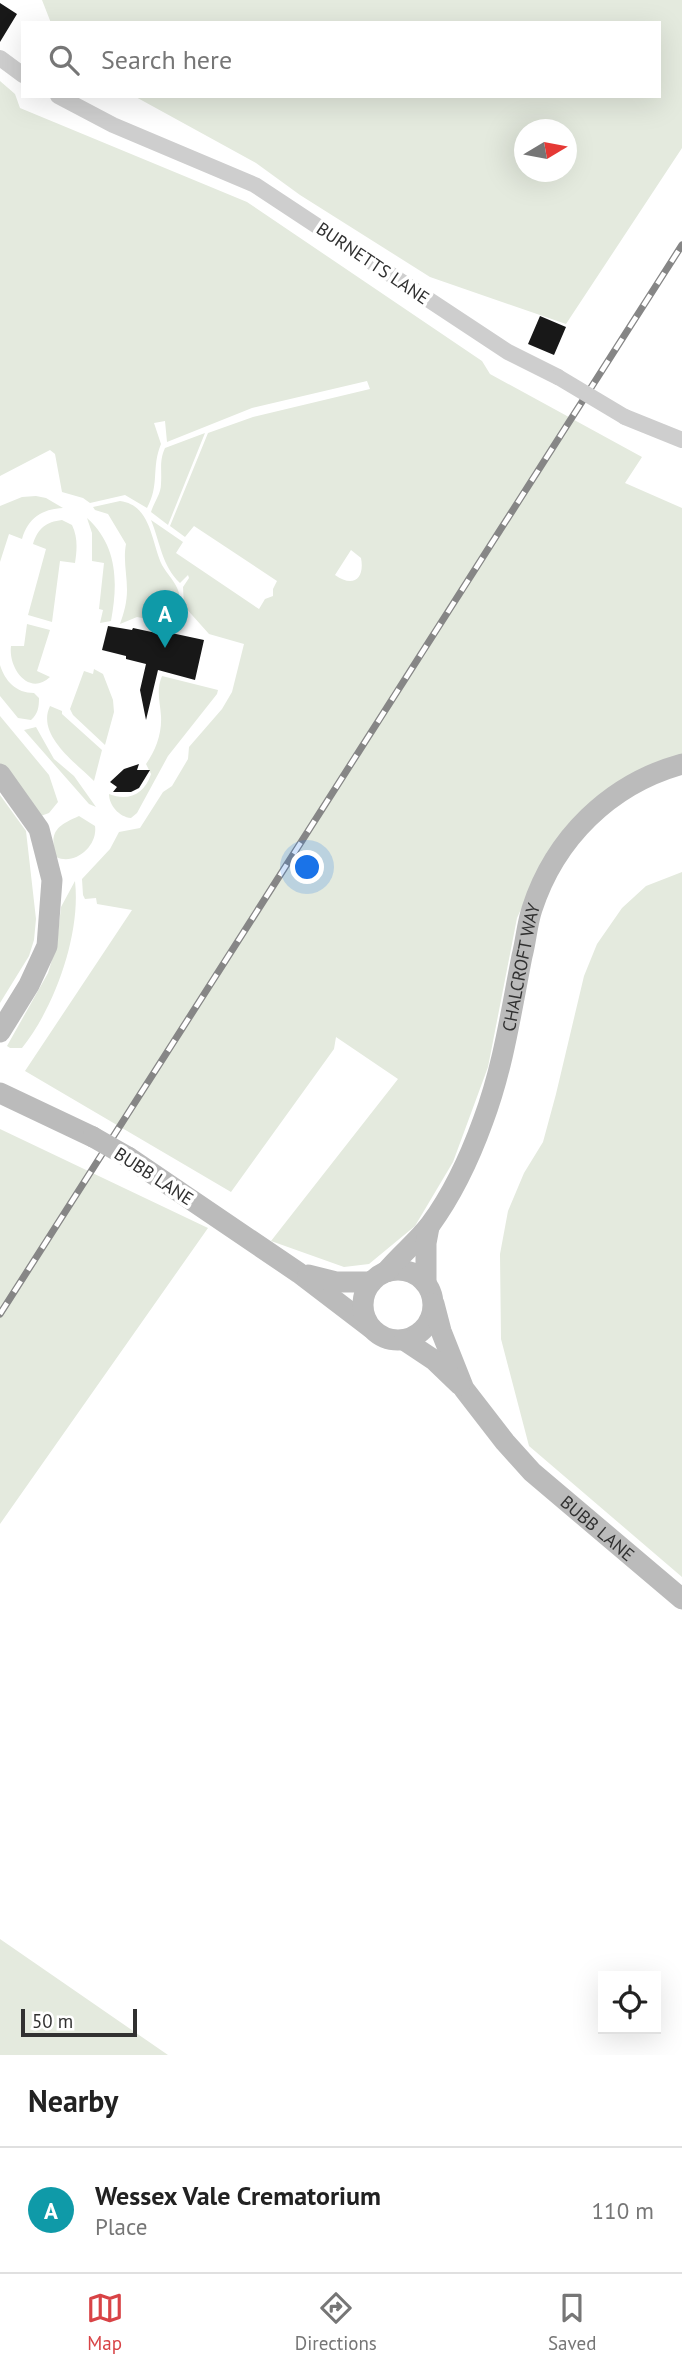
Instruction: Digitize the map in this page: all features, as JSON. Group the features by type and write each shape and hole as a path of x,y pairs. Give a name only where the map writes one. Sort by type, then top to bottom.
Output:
{"main road":[{"name":"CHALCROFT WAY","path":"379,1277 429,1227 464,1164 491,1098 503,1055 531,912 547,874 565,843 590,814 606,801 639,779 682,764"},
{"path":"0,774 39,829 52,880 47,946 29,985 0,1032"},
{"name":"BUBB LANE","path":"0,1093 93,1137 128,1157 299,1273 371,1328"},
{"name":"CHALCROFT WAY","path":"426,1283 426,1243 429,1227"},
{"path":"404,1270 420,1277 426,1283 434,1304 429,1323 414,1337 404,1340 383,1337 371,1328 366,1320 363,1300 379,1277 404,1270"},
{"name":"BUBB LANE","path":"299,1273 336,1282 379,1277"},
{"name":"BUBB LANE","path":"434,1304 441,1331 464,1389"},
{"name":"BUBB LANE","path":"404,1340 434,1360 464,1389 532,1472 682,1599"}],"street":[{"path":"0,58 21,74"},
{"name":"BURNETTS LANE","path":"62,98 113,125 255,185 508,352 558,377 625,417 682,440"}],"shaded area":[{"path":"42,0 682,0 682,148 566,324 430,277 300,195 256,163 138,98 661,98 661,21 50,21"},
{"path":"0,81 15,94 20,108 247,202 482,361 490,374 642,457 625,483 682,508 682,755 544,859 517,918 488,1067 453,1162 415,1226 369,1264 344,1267 271,1241 398,1079 336,1037 334,1049 231,1192 25,1071 132,910 97,904 96,898 85,899 82,879 110,849 119,832 140,828 163,792 172,786 188,759 189,747 222,709 232,692 244,644 209,634 184,606 183,587 188,575 180,583 169,569 151,520 183,542 176,553 259,609 265,599 273,596 277,581 194,526 185,537 170,526 208,433 253,417 370,389 367,381 252,408 167,442 165,421 154,423 161,444 153,491 147,508 125,495 90,503 62,492 55,454 50,450 0,476","holes":["351,550 361,558 361,571 356,579 347,581 335,575"]},
{"path":"205,433 168,525 151,512 161,488 161,461 165,448"},
{"path":"22,497 46,498 63,508 49,510 37,516 28,525 22,539 9,534 0,562 0,506"},
{"path":"120,501 138,509 144,517 162,565 178,589 179,605 173,624 137,617 120,624 127,594 126,544 108,514 93,507"},
{"path":"87,518 105,541 115,579 111,621 100,623 103,610 99,609 104,563 92,561 92,533"},
{"path":"62,520 72,525 76,553 75,563 60,561 52,622 28,615 46,549 33,544 43,527"},
{"path":"27,624 50,630 37,671 50,677 35,684 28,682 16,671 11,654 11,646 24,646"},
{"path":"0,665 12,685 22,691 34,693 39,698 38,710 31,720 18,718 0,696"},
{"path":"94,669 103,674 113,700 114,712 105,745 70,709 84,671 93,674"},
{"path":"162,676 218,690 168,756 137,813 131,818 116,810 109,794 123,797 135,794 145,787 148,781 151,774 146,764 160,729 159,691"},
{"path":"50,706 62,711 62,714 102,750 94,781 68,757 53,738 47,717"},
{"path":"0,716 49,775 58,802 49,813 38,817 0,765"},
{"path":"36,727 54,759 74,776 96,807 89,804 24,730"},
{"path":"0,795 26,831 36,919 29,956 0,1003"},
{"path":"79,816 95,826 93,841 84,852 71,859 56,857 53,841 56,831"},
{"path":"682,872 682,1577 529,1446 501,1339 500,1254 508,1211 524,1173 543,1142 584,976 597,944 622,908 646,886"},
{"path":"75,881 76,902 70,946 55,991 22,1048 10,1048 7,1046 48,973 57,943 61,907"},
{"path":"0,1129 208,1228 0,1524"},
{"path":"0,1939 168,2055 0,2055"}],"building":[{"path":"0,3 17,14 0,42"},
{"path":"540,316 566,327 554,355 528,344"},
{"path":"108,626 161,634 162,631 204,640 195,680 158,670 146,720 140,690 146,664 102,650"},
{"path":"139,764 137,770 150,770 139,788 131,792 113,792 117,787 110,782 124,769"}],"railway":[{"path":"0,1314 682,245"}],"place":[{"name":"Wessex Vale Crematorium","path":"165,648"}]}
